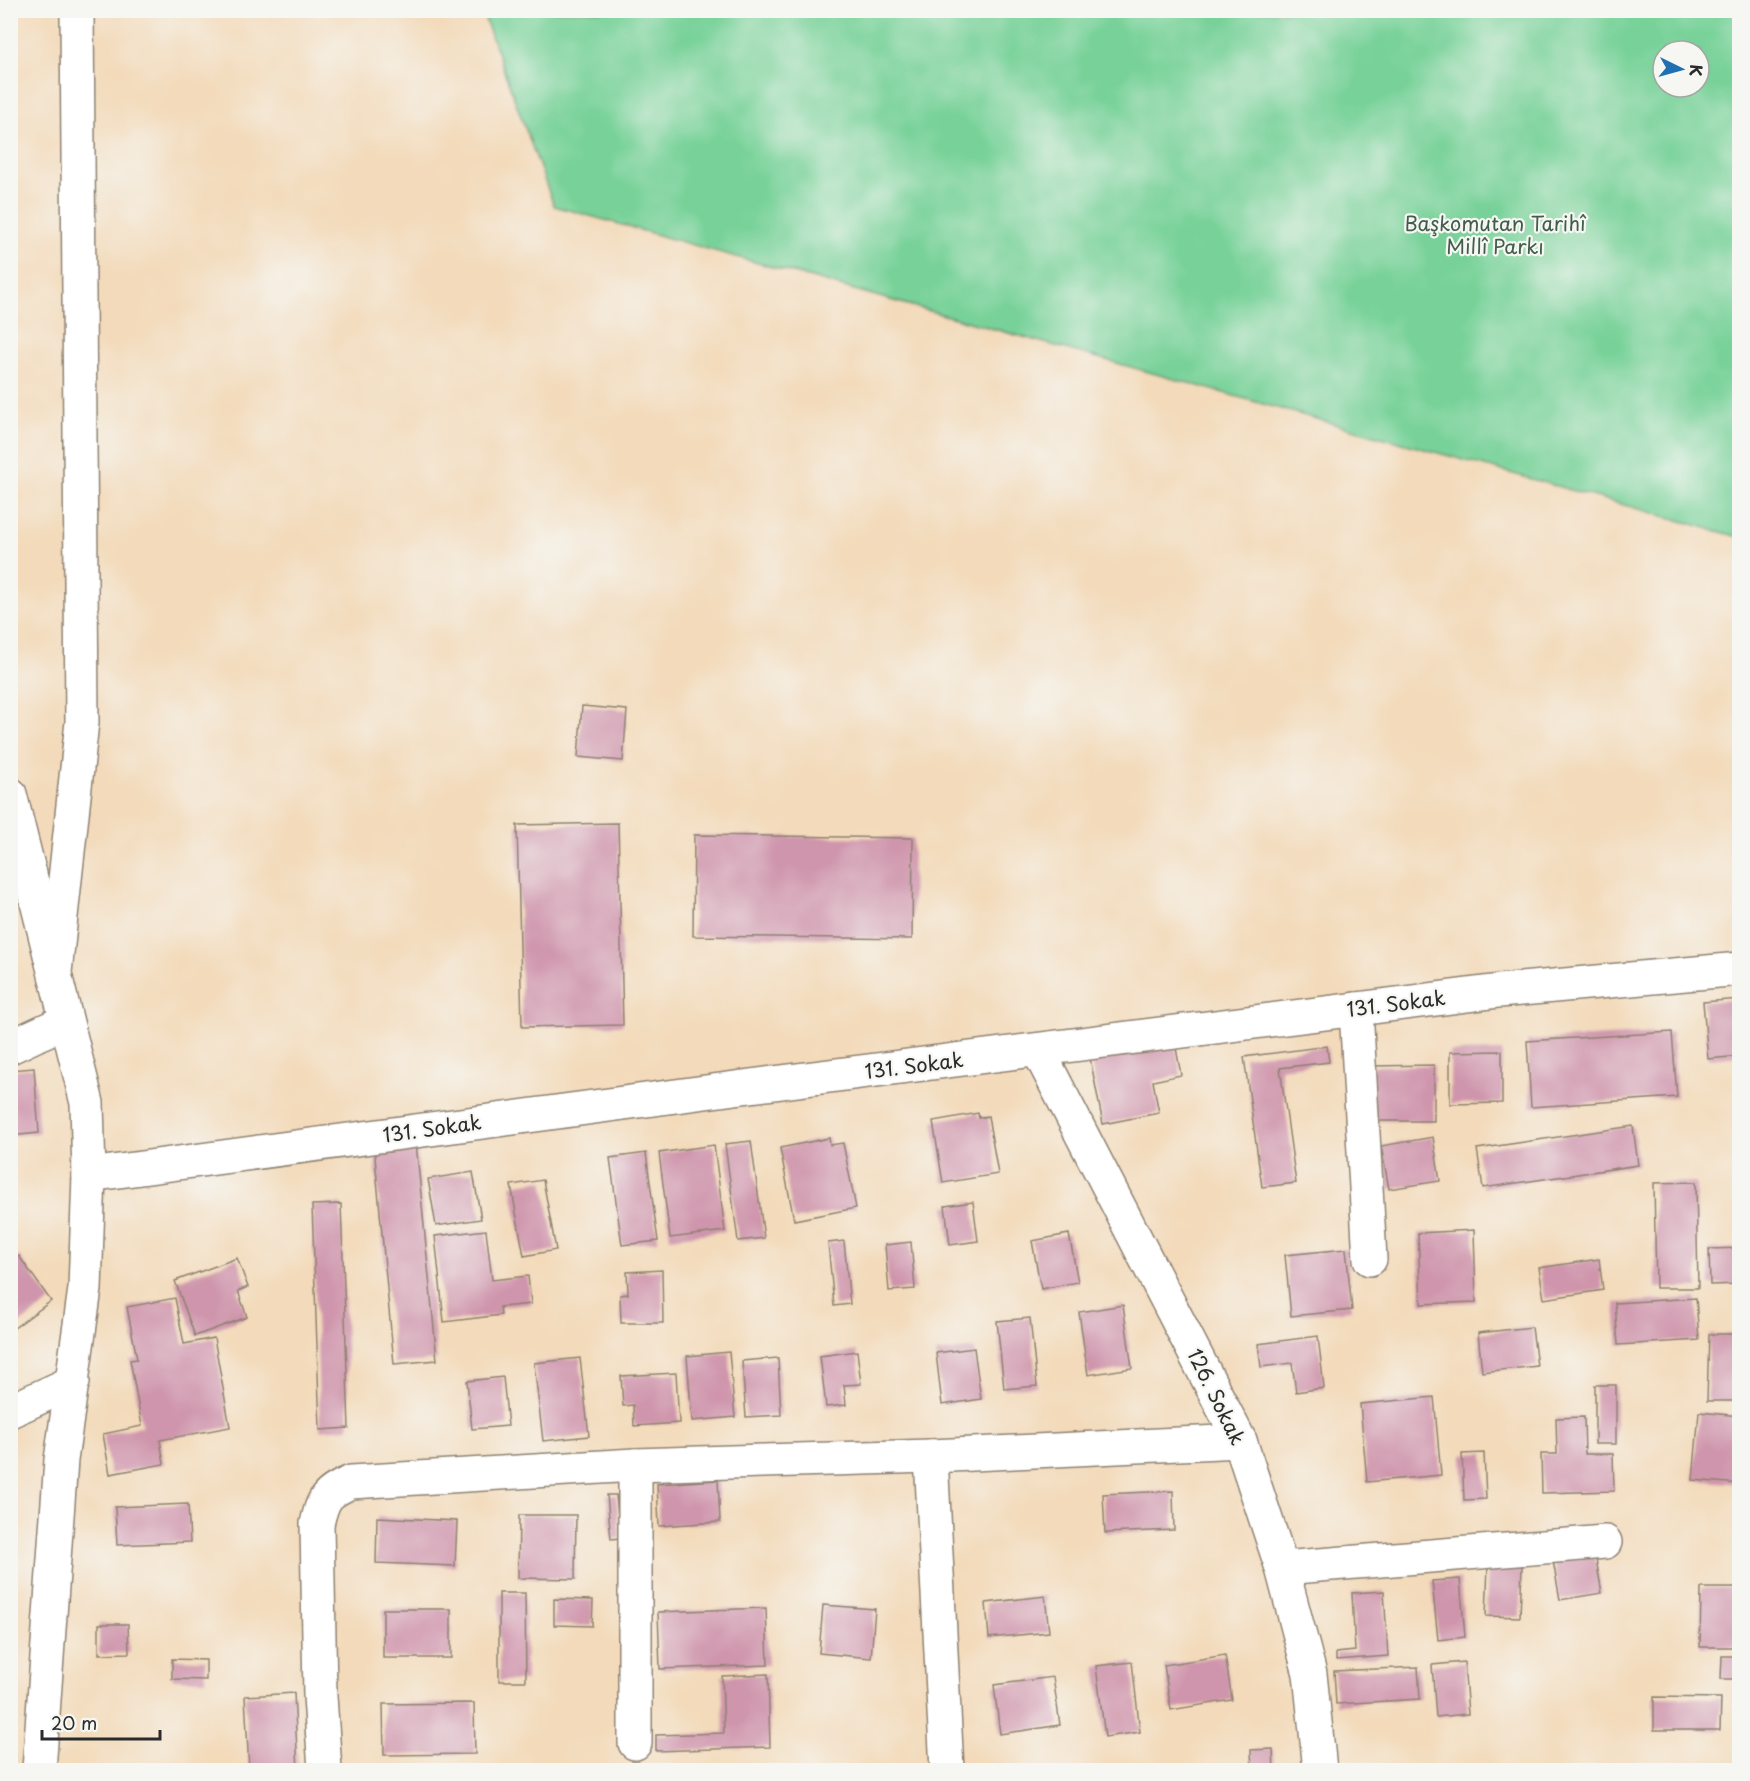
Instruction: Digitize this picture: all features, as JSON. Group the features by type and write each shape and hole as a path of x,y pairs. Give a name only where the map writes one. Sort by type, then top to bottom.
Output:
{"street":[{"path":"55,977 82,722 77,10"},
{"path":"11,798 87,1103 90,1175 86,1289 61,1460 39,1770"},
{"name":"131. Sokak","path":"90,1175 735,1088 1498,991 1740,969"},
{"path":"1356,1009 1370,1259"},
{"path":"10,1047 66,1021"},
{"name":"126. Sokak","path":"1038,1050 1240,1441 1282,1568 1310,1674 1320,1770"},
{"path":"10,1411 73,1382"},
{"path":"325,1770 320,1696 317,1524 322,1503 335,1489 351,1482 635,1465 931,1456 1240,1441"},
{"path":"931,1456 947,1770"},
{"path":"635,1465 635,1743"},
{"path":"1282,1568 1605,1542"}],"green space":[{"name":"Başkomutan Tarihî Millî Parkı","path":"482,11 1739,11 1739,537 554,206"}],"building":[{"path":"582,706 627,710 623,761 578,757"},
{"path":"618,823 623,1025 522,1027 517,825"},
{"path":"694,835 913,838 912,939 693,936"},
{"path":"1740,999 1740,1056 1708,1059 1703,1002"},
{"path":"1672,1032 1677,1097 1531,1107 1527,1041"},
{"path":"1174,1037 1181,1075 1153,1081 1159,1113 1103,1124 1089,1053"},
{"path":"1327,1046 1329,1062 1280,1068 1296,1183 1262,1187 1244,1057"},
{"path":"1502,1051 1502,1103 1450,1104 1450,1052"},
{"path":"1434,1065 1434,1121 1371,1121 1370,1066"},
{"path":"34,1068 39,1133 10,1136 10,1070"},
{"path":"978,1113 979,1118 988,1116 998,1174 943,1183 933,1121"},
{"path":"1633,1126 1638,1165 1483,1188 1477,1149"},
{"path":"1433,1137 1440,1181 1389,1189 1381,1146"},
{"path":"829,1138 830,1145 843,1143 856,1208 794,1220 780,1148"},
{"path":"751,1141 764,1238 738,1241 725,1144"},
{"path":"416,1143 437,1360 394,1364 374,1147"},
{"path":"714,1145 725,1231 670,1238 659,1153"},
{"path":"646,1153 658,1241 622,1245 610,1158"},
{"path":"473,1172 481,1219 436,1226 428,1179"},
{"path":"543,1180 556,1250 524,1256 511,1185"},
{"path":"1696,1182 1698,1288 1656,1288 1654,1183"},
{"path":"973,1202 978,1241 950,1245 945,1206"},
{"path":"341,1204 349,1428 320,1430 312,1205"},
{"path":"486,1230 492,1280 528,1276 531,1304 500,1307 501,1315 444,1322 435,1236"},
{"path":"1474,1230 1476,1302 1421,1304 1418,1233"},
{"path":"1069,1234 1078,1282 1041,1289 1032,1241"},
{"path":"844,1241 850,1304 834,1306 828,1243"},
{"path":"911,1242 915,1289 889,1291 885,1245"},
{"path":"1740,1248 1740,1284 1710,1285 1709,1249"},
{"path":"1346,1249 1352,1310 1291,1316 1285,1255"},
{"path":"19,1256 51,1301 10,1331 10,1262"},
{"path":"237,1258 248,1287 238,1291 247,1317 195,1336 175,1281"},
{"path":"1599,1259 1603,1290 1544,1299 1539,1268"},
{"path":"662,1270 663,1323 621,1323 620,1295 628,1294 627,1272"},
{"path":"175,1298 184,1344 214,1338 230,1427 160,1440 164,1464 110,1474 103,1434 142,1426 130,1360 137,1359 127,1307"},
{"path":"1696,1298 1699,1340 1618,1345 1615,1303"},
{"path":"1123,1305 1132,1368 1088,1375 1079,1312"},
{"path":"1030,1318 1037,1386 1004,1389 997,1321"},
{"path":"1532,1327 1537,1366 1482,1372 1478,1333"},
{"path":"1709,1334 1740,1334 1740,1401 1707,1401"},
{"path":"1318,1336 1324,1388 1296,1392 1292,1363 1261,1367 1258,1344"},
{"path":"974,1348 981,1399 942,1405 936,1353"},
{"path":"857,1351 861,1384 844,1385 846,1405 826,1407 820,1356"},
{"path":"729,1352 735,1417 692,1421 687,1356"},
{"path":"580,1358 589,1436 543,1441 534,1363"},
{"path":"778,1358 781,1415 746,1417 742,1361"},
{"path":"676,1373 679,1423 634,1426 633,1405 623,1406 621,1376"},
{"path":"503,1377 508,1426 472,1429 467,1381"},
{"path":"1595,1385 1616,1385 1616,1444 1595,1444"},
{"path":"1434,1397 1441,1475 1367,1482 1360,1404"},
{"path":"1699,1412 1740,1416 1740,1484 1693,1480"},
{"path":"1584,1417 1585,1454 1613,1454 1614,1491 1542,1493 1541,1454 1557,1454 1556,1418"},
{"path":"1484,1453 1486,1499 1464,1500 1462,1454"},
{"path":"718,1480 720,1522 659,1526 657,1484"},
{"path":"1173,1491 1174,1530 1105,1533 1103,1494"},
{"path":"607,1495 616,1495 620,1538 611,1539"},
{"path":"188,1504 190,1542 117,1545 115,1507"},
{"path":"519,1515 576,1515 575,1579 518,1578"},
{"path":"377,1517 457,1521 455,1566 376,1563"},
{"path":"1594,1548 1602,1593 1560,1600 1552,1555"},
{"path":"1488,1565 1522,1566 1520,1617 1486,1616"},
{"path":"1460,1579 1465,1637 1438,1640 1432,1581"},
{"path":"1701,1588 1740,1588 1740,1647 1700,1647"},
{"path":"1384,1591 1388,1656 1336,1660 1336,1653 1355,1651 1352,1593"},
{"path":"499,1593 525,1593 526,1681 499,1681"},
{"path":"1045,1596 1049,1632 989,1638 986,1603"},
{"path":"554,1599 593,1600 592,1626 554,1625"},
{"path":"823,1605 875,1609 871,1658 819,1653"},
{"path":"766,1608 768,1665 660,1669 658,1612"},
{"path":"383,1609 451,1609 451,1658 383,1658"},
{"path":"99,1624 128,1624 129,1653 99,1654"},
{"path":"1225,1655 1232,1700 1171,1710 1164,1665"},
{"path":"1722,1656 1740,1656 1740,1679 1721,1679"},
{"path":"172,1659 206,1660 206,1680 172,1679"},
{"path":"1132,1662 1140,1732 1105,1737 1096,1666"},
{"path":"1464,1662 1468,1714 1436,1717 1432,1665"},
{"path":"1418,1667 1420,1699 1336,1704 1334,1671"},
{"path":"768,1674 770,1747 656,1751 656,1735 724,1733 722,1676"},
{"path":"1053,1677 1060,1725 1000,1734 994,1685"},
{"path":"294,1693 298,1770 249,1770 245,1696"},
{"path":"1654,1697 1721,1698 1720,1730 1654,1730"},
{"path":"474,1703 475,1754 384,1755 383,1704"},
{"path":"1273,1749 1274,1770 1252,1770 1251,1750"}]}
